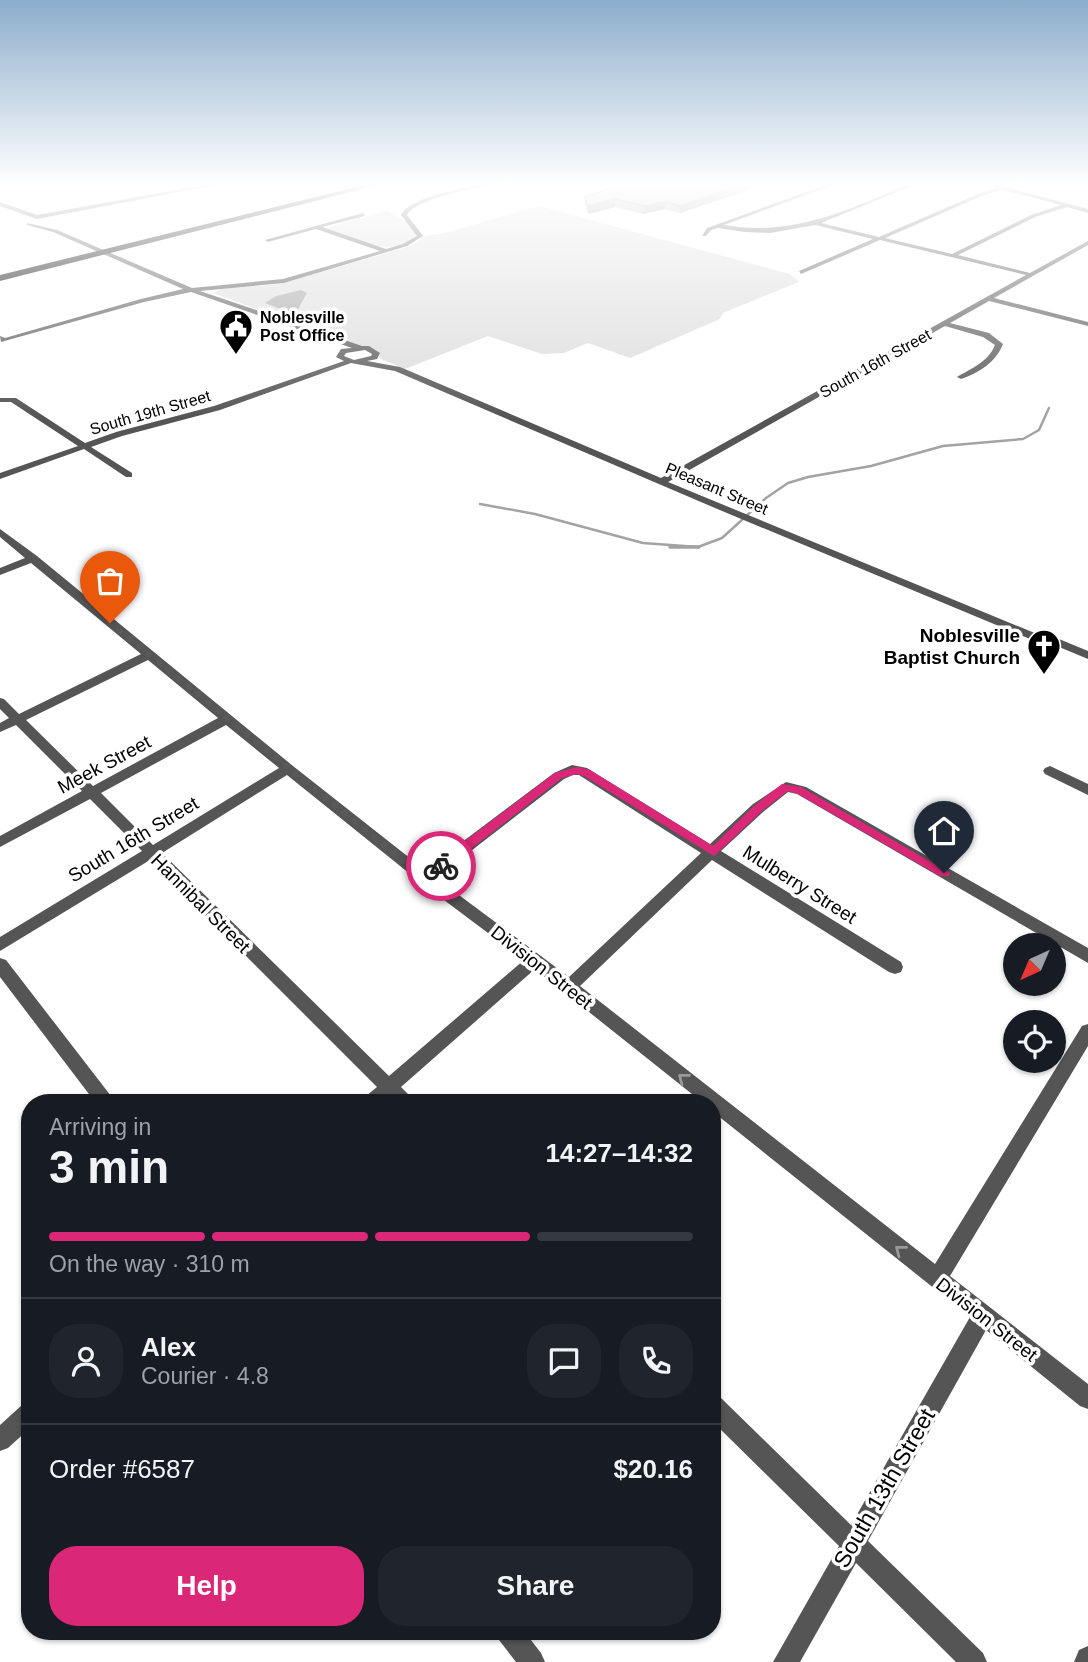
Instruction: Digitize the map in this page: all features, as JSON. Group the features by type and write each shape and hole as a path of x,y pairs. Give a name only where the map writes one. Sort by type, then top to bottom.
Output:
{"highway":[{"path":"0,271 39,262"},
{"path":"0,278 66,262"}],"street":[{"path":"126,262 190,290 360,348"},
{"path":"0,338 4,340 158,295 277,282 350,262"},
{"path":"801,272 826,262"},
{"path":"975,262 1032,275"},
{"name":"South 16th Street","path":"661,482 1056,262"},
{"path":"990,299 1088,324"},
{"path":"946,324 986,335 999,344 984,364 961,377"},
{"path":"310,332 338,345 344,357 361,362 374,358"},
{"path":"344,357 360,348"},
{"name":"Pleasant Street","path":"360,348 374,351 374,358 390,367 661,482 1034,636 1055,640 1088,655"},
{"name":"South 19th Street","path":"0,476 136,429 204,412 308,376 344,357"},
{"name":"Pleasant Street","path":"361,362 390,367"},
{"path":"0,400 11,399 129,475"},
{"name":"Division Street","path":"0,532 288,769 704,1094"},
{"path":"0,572 33,558"},
{"name":"Pleasant Street","path":"1034,636 1047,647 1088,665"},
{"path":"0,728 149,655"},
{"name":"Hannibal Street","path":"0,702 395,1094"},
{"name":"Meek Street","path":"0,842 227,719"},
{"name":"South 16th Street","path":"0,945 288,769"},
{"name":"Mulberry Street","path":"425,878 559,775 577,770 587,772 895,967"},
{"path":"1050,771 1088,790"},
{"path":"569,987 758,808 786,787 801,790 1088,956"},
{"path":"382,1094 535,960"},
{"path":"0,966 99,1094"},
{"path":"937,1279 1088,1031"},
{"name":"Division Street","path":"721,1108 1088,1398"},
{"name":"South 13th Street","path":"786,1662 983,1315"},
{"path":"721,1414 974,1662"},
{"path":"0,1440 21,1421"},
{"path":"515,1640 532,1662"}],"shaded area":[{"path":"357,262 744,262 790,274 799,282 723,313 720,319 630,358 588,343 564,353 542,354 488,336 405,369 381,359 376,350 347,343 213,293 221,289 281,284"},
{"path":"301,290 307,293 297,311 286,311 265,303 276,296"}],"waterway":[{"path":"698,547 722,538 766,498 788,483 871,466 943,446 1023,439 1039,430 1049,408"},
{"path":"480,504 535,514 643,543 698,547"},
{"path":"670,547 698,547"}],"way so far":[{"path":"110,623 425,878 441,866"}],"place":[{"name":"Noblesville Post Office","path":"236,356"},
{"name":"Noblesville Baptist Church","path":"1044,676"}],"route":[{"path":"441,866 559,775 577,770 587,772 714,852 758,808 786,787 801,790 944,873"}]}
